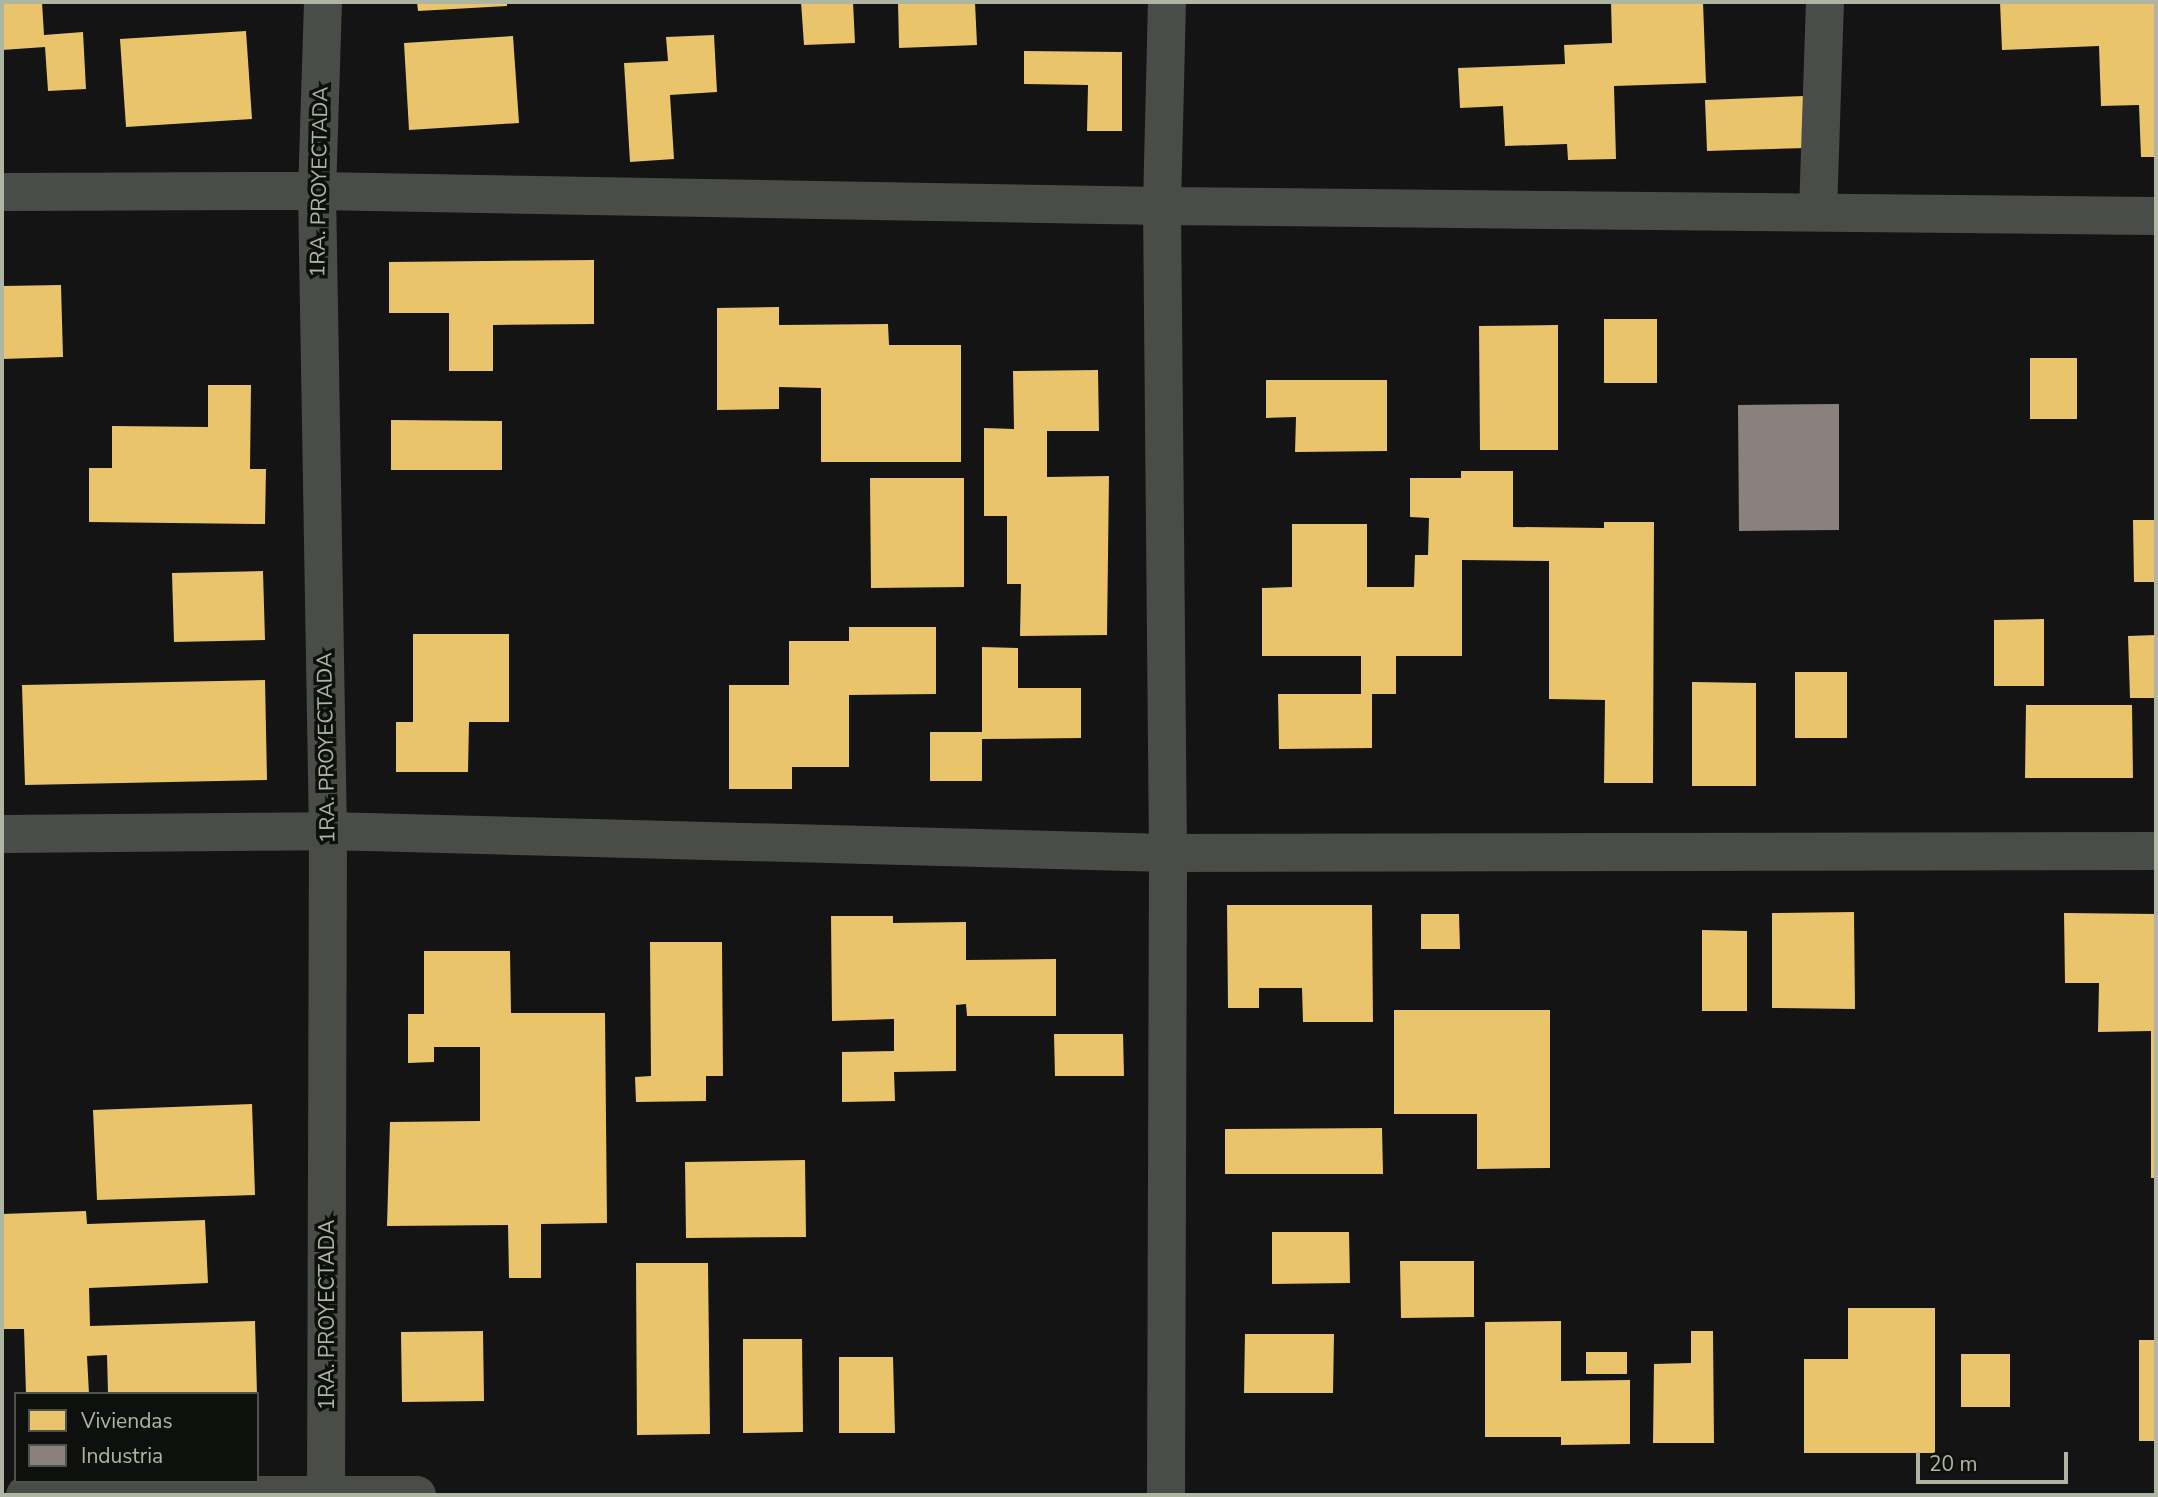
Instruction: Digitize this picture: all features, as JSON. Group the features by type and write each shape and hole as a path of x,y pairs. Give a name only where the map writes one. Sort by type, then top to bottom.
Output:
{"street":[{"name":"1RA. PROYECTADA","path":"323,2 317,191 328,831 326,1494"},
{"path":"1166,1495 1168,853 1162,206 1167,2"},
{"path":"1818,212 1825,2"},
{"path":"2,192 317,191 1162,206 2156,216"},
{"path":"2,834 328,831 1168,853 2156,851"},
{"path":"25,1495 417,1495"}],"building: Viviendas":[{"path":"2,2 42,2 44,35 83,32 86,89 48,91 45,47 2,50"},
{"path":"417,2 507,2 507,6 418,11"},
{"path":"801,2 853,2 855,43 804,45"},
{"path":"898,2 975,2 977,45 899,48"},
{"path":"1611,2 1703,2 1706,83 1614,86 1616,159 1568,160 1567,144 1505,146 1503,106 1460,108 1458,68 1565,64 1564,45 1612,43"},
{"path":"2000,2 2156,2 2156,157 2141,157 2139,105 2101,106 2099,46 2002,50"},
{"path":"246,31 252,119 126,127 120,39"},
{"path":"714,35 717,92 670,95 674,159 630,162 624,63 668,61 666,37"},
{"path":"513,36 519,123 409,130 404,43"},
{"path":"1024,51 1122,52 1122,131 1087,131 1088,85 1024,84"},
{"path":"1804,96 1806,148 1707,151 1705,100"},
{"path":"594,260 594,324 493,325 493,371 449,371 449,313 389,313 389,262"},
{"path":"61,285 63,357 2,359 2,286"},
{"path":"779,307 779,325 888,324 889,345 961,345 961,462 821,462 821,388 779,387 779,409 717,410 717,308"},
{"path":"1604,319 1657,319 1657,383 1604,383"},
{"path":"1558,325 1558,450 1480,450 1479,326"},
{"path":"2030,358 2077,358 2077,419 2030,419"},
{"path":"1098,370 1099,431 1047,431 1047,477 1109,476 1107,635 1020,636 1021,584 1007,584 1007,516 984,516 984,428 1014,429 1013,371"},
{"path":"1266,380 1387,380 1387,451 1295,452 1296,417 1266,418"},
{"path":"208,385 251,385 250,469 266,469 265,524 89,522 89,468 112,468 112,426 208,427"},
{"path":"391,420 502,421 502,470 391,470"},
{"path":"1461,471 1513,471 1513,527 1604,528 1604,522 1654,522 1653,783 1604,783 1605,700 1549,699 1549,561 1462,560 1462,656 1396,656 1396,694 1372,694 1372,748 1279,749 1278,694 1361,694 1361,656 1262,656 1262,588 1292,587 1292,524 1367,524 1367,587 1414,587 1415,555 1428,555 1429,518 1410,517 1410,478 1461,478"},
{"path":"870,478 964,478 964,587 871,588"},
{"path":"2133,520 2156,520 2156,582 2134,582"},
{"path":"263,571 265,640 174,642 172,573"},
{"path":"2044,619 2044,686 1994,686 1994,620"},
{"path":"849,627 936,627 936,694 849,695 849,767 792,767 792,789 729,789 729,685 789,685 789,641 849,641"},
{"path":"413,634 509,634 509,722 469,722 468,772 396,772 396,722 413,722"},
{"path":"2156,635 2156,698 2130,698 2128,636"},
{"path":"982,647 1018,648 1018,688 1081,688 1081,738 982,739 982,781 930,781 930,732 982,732"},
{"path":"1795,672 1847,672 1847,738 1795,738"},
{"path":"265,680 267,780 25,785 22,685"},
{"path":"1692,682 1756,683 1756,786 1692,786"},
{"path":"2026,705 2132,705 2133,778 2025,778"},
{"path":"1227,905 1372,905 1373,1022 1303,1022 1302,988 1259,988 1259,1008 1228,1008"},
{"path":"1854,912 1855,1009 1772,1008 1772,913"},
{"path":"2064,913 2156,914 2156,1178 2151,1178 2151,1031 2098,1032 2099,983 2065,983"},
{"path":"1421,914 1459,914 1460,949 1421,949"},
{"path":"831,916 893,916 893,923 966,922 966,960 1056,959 1056,1016 967,1016 966,1004 956,1005 956,1071 894,1072 895,1101 842,1102 842,1052 894,1051 894,1019 832,1021"},
{"path":"1702,930 1747,931 1747,1011 1702,1011"},
{"path":"650,942 722,942 723,1076 706,1076 706,1101 636,1102 635,1077 651,1076"},
{"path":"424,951 510,951 511,1013 605,1013 607,1223 541,1224 541,1278 509,1278 508,1225 387,1226 390,1122 480,1121 480,1047 434,1047 434,1062 408,1063 408,1014 424,1014"},
{"path":"1394,1010 1550,1010 1550,1168 1477,1169 1477,1114 1394,1114"},
{"path":"1054,1034 1123,1034 1124,1076 1055,1076"},
{"path":"252,1104 255,1195 97,1200 93,1110"},
{"path":"1382,1128 1383,1174 1225,1174 1225,1129"},
{"path":"805,1160 806,1237 686,1238 685,1162"},
{"path":"86,1211 87,1224 205,1220 208,1283 89,1288 90,1326 255,1321 257,1392 108,1392 107,1355 87,1356 89,1392 26,1392 24,1329 2,1329 2,1214"},
{"path":"1272,1232 1349,1232 1350,1283 1272,1284"},
{"path":"1400,1261 1474,1261 1474,1317 1401,1318"},
{"path":"636,1263 708,1263 710,1434 637,1435"},
{"path":"1848,1308 1935,1308 1935,1453 1804,1453 1804,1359 1848,1359"},
{"path":"1561,1321 1561,1381 1630,1380 1630,1444 1561,1445 1561,1437 1485,1437 1485,1322"},
{"path":"483,1331 484,1401 402,1402 401,1332"},
{"path":"1691,1331 1713,1331 1714,1443 1653,1443 1654,1364 1691,1363"},
{"path":"1245,1334 1334,1334 1333,1393 1244,1393"},
{"path":"743,1339 802,1339 803,1432 743,1433"},
{"path":"2139,1340 2156,1340 2156,1441 2139,1441"},
{"path":"1586,1352 1627,1352 1627,1374 1586,1374"},
{"path":"1961,1354 2010,1354 2010,1407 1961,1407"},
{"path":"839,1357 893,1357 895,1433 839,1433"}],"building: Industria":[{"path":"1839,404 1839,530 1739,531 1738,405"}]}
